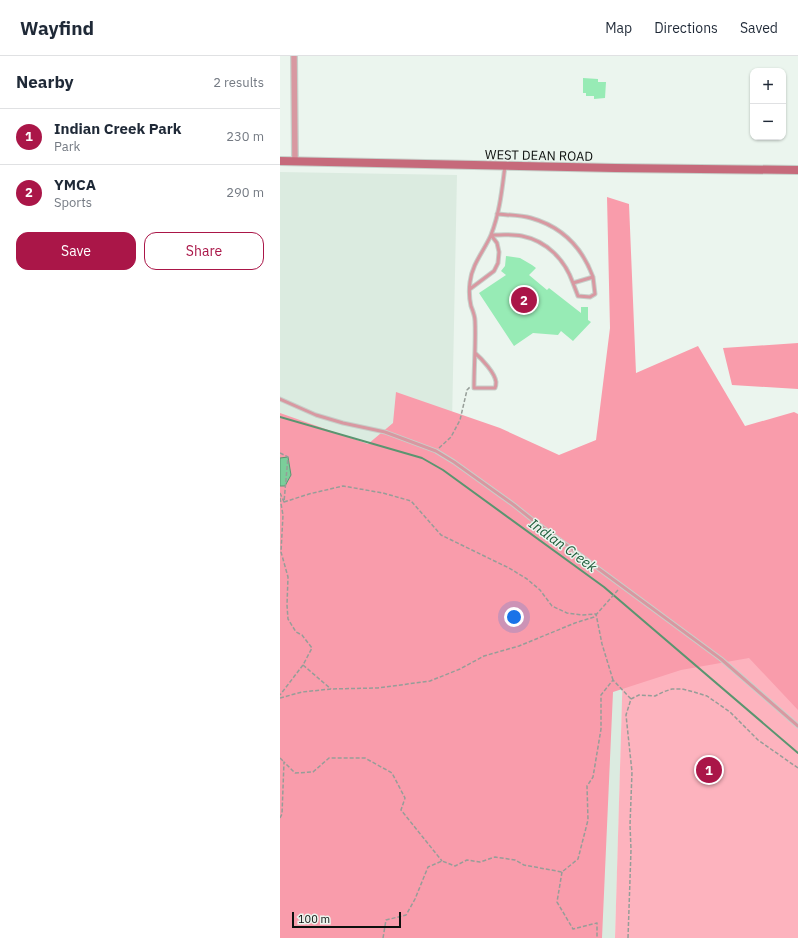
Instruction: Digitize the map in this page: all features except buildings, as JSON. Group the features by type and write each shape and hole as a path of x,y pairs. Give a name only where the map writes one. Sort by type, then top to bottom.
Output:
{"street":[{"path":"294,56 295,161"},
{"name":"WEST DEAN ROAD","path":"280,161 798,170"}],"lane":[{"path":"475,353 482,358 494,377 496,381 495,388 474,388 475,319 469,294 472,270 491,235 500,205 505,166"},
{"path":"491,235 523,236 545,245 562,261 569,272 578,296 590,297 595,294 590,266 574,242 548,224 530,217 497,214"},
{"path":"470,289 494,271 498,263 499,252 497,242 491,235"},
{"path":"573,283 593,277"},
{"path":"280,399 316,415 343,423 385,432 436,451 454,462 721,659 798,726"}],"path":[{"path":"436,451 451,437 460,420 467,390 474,383"},
{"path":"280,453 288,457 284,502"},
{"path":"284,502 343,486 383,493 411,501 441,535 509,568 540,590 552,606 567,613 582,615 596,614"},
{"path":"280,494 284,502"},
{"path":"280,498 283,515 281,552 288,577 288,619 296,632 302,635 312,648 303,665 280,695"},
{"path":"280,698 302,692 331,689 378,688 430,681 460,669 484,656 519,646 548,635 575,622 594,617 622,586"},
{"path":"596,614 602,644 613,680 631,699"},
{"path":"303,665 331,689"},
{"path":"597,938 597,923 573,929 558,902 562,872 578,859 588,820 587,786 593,777 601,729 601,695 613,680"},
{"path":"628,938 632,772 626,715 631,699 639,695 655,696 672,689 682,689 707,696 730,712 758,740 798,768"},
{"path":"280,758 295,773 313,772 329,758 365,758 392,773 406,798 402,810 442,861 455,866 467,860 480,862 495,857 516,860 524,865 562,872"},
{"path":"280,818 282,814 284,762"},
{"path":"383,938 386,920 406,915 415,899 428,867 442,861"}],"shaded area":[{"path":"280,172 457,175 452,423 628,513 615,938 280,938"},
{"path":"607,197 629,204 636,373 698,346 745,426 794,412 798,414 798,710 749,658 681,670 613,692 602,938 280,938 280,413 368,444 393,423 396,392 500,428 559,455 596,440 610,328"},
{"path":"798,343 798,389 732,385 723,348"},
{"path":"288,457 291,475 285,486 280,486 280,458"},
{"path":"626,564 798,602 798,938 615,938"}],"waterway":[{"name":"Indian Creek","path":"280,417 422,458 443,470 604,587 798,753"}],"place":[{"name":"YMCA","path":"524,300"},
{"name":"Indian Creek Park","path":"709,770"}]}
